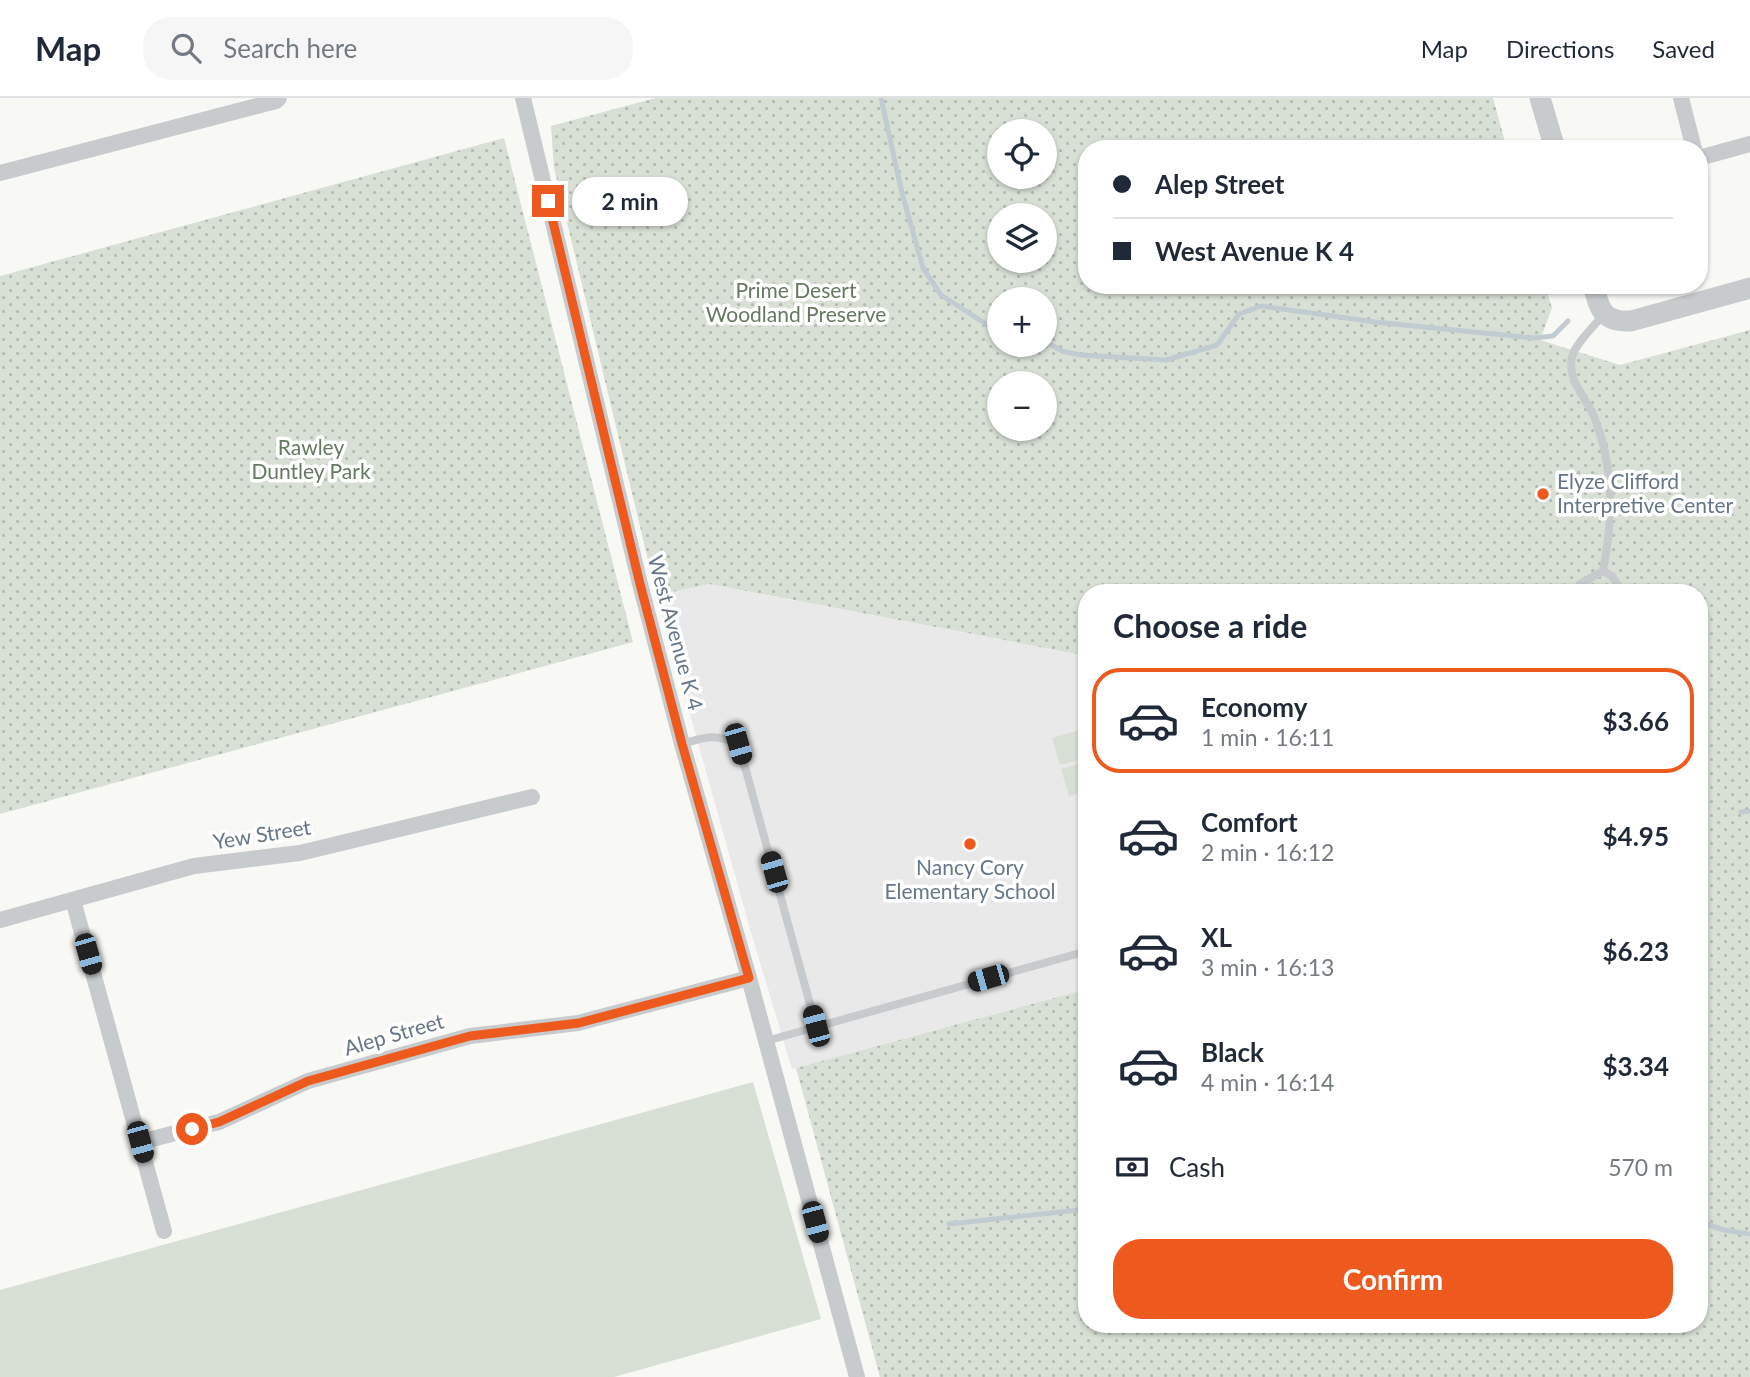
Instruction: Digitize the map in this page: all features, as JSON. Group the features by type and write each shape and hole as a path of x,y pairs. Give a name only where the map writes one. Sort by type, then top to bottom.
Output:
{"street":[{"path":"0,173 276,101 279,98"},
{"name":"West Avenue K 4","path":"523,98 636,572 857,1377"},
{"path":"1540,98 1552,140"},
{"path":"1681,98 1692,140"},
{"path":"1708,156 1750,144"},
{"path":"1596,294 1604,314 1615,321 1630,321 1750,288"},
{"name":"Yew Street","path":"0,920 194,866 300,853 532,797"},
{"path":"73,900 164,1231"},
{"name":"Alep Street","path":"140,1142 219,1122 308,1081 470,1036 579,1023 749,978"}],"lane":[{"path":"1604,314 1572,355 1571,367 1576,385 1593,414 1604,446 1609,473 1610,496 1604,571"},
{"path":"1580,584 1604,571"},
{"path":"1604,571 1617,584"},
{"path":"682,744 710,736 738,744 816,1026"},
{"path":"766,1041 1078,953"}],"shaded area":[{"path":"708,584 1078,654 1078,991 792,1069 654,585 667,593"}],"green space":[{"name":"Prime Desert Woodland Preserve","path":"656,98 1493,98 1505,140 1078,140 1078,294 1548,294 1552,308 1540,340 1620,365 1750,330 1750,1377 880,1377 796,1068 1078,991 1078,1333 1708,1333 1708,584 1078,584 1078,654 709,584 667,593 654,585 554,168 551,126"},
{"name":"Rawley Duntley Park","path":"504,138 633,642 0,814 0,276"},
{"path":"1078,731 1078,760 1060,765 1052,738"},
{"path":"1078,764 1078,794 1069,796 1061,769"},
{"path":"753,1082 821,1319 614,1377 0,1377 0,1290"}],"waterway":[{"path":"881,98 902,193 923,268 941,295 987,324"},
{"path":"1057,348 1080,355 1166,360 1217,345 1239,314 1261,306 1375,322 1534,338 1553,336 1568,321"},
{"path":"1741,812 1750,811"},
{"path":"949,1224 1078,1210"},
{"path":"1708,1225 1750,1234"}],"place":[{"name":"Elyze Clifford Interpretive Center","path":"1543,494"},
{"name":"Nancy Cory Elementary School","path":"970,844"}],"route":[{"path":"192,1129 219,1122 308,1081 470,1036 579,1023 749,978 682,744 640,584 548,201"}]}
